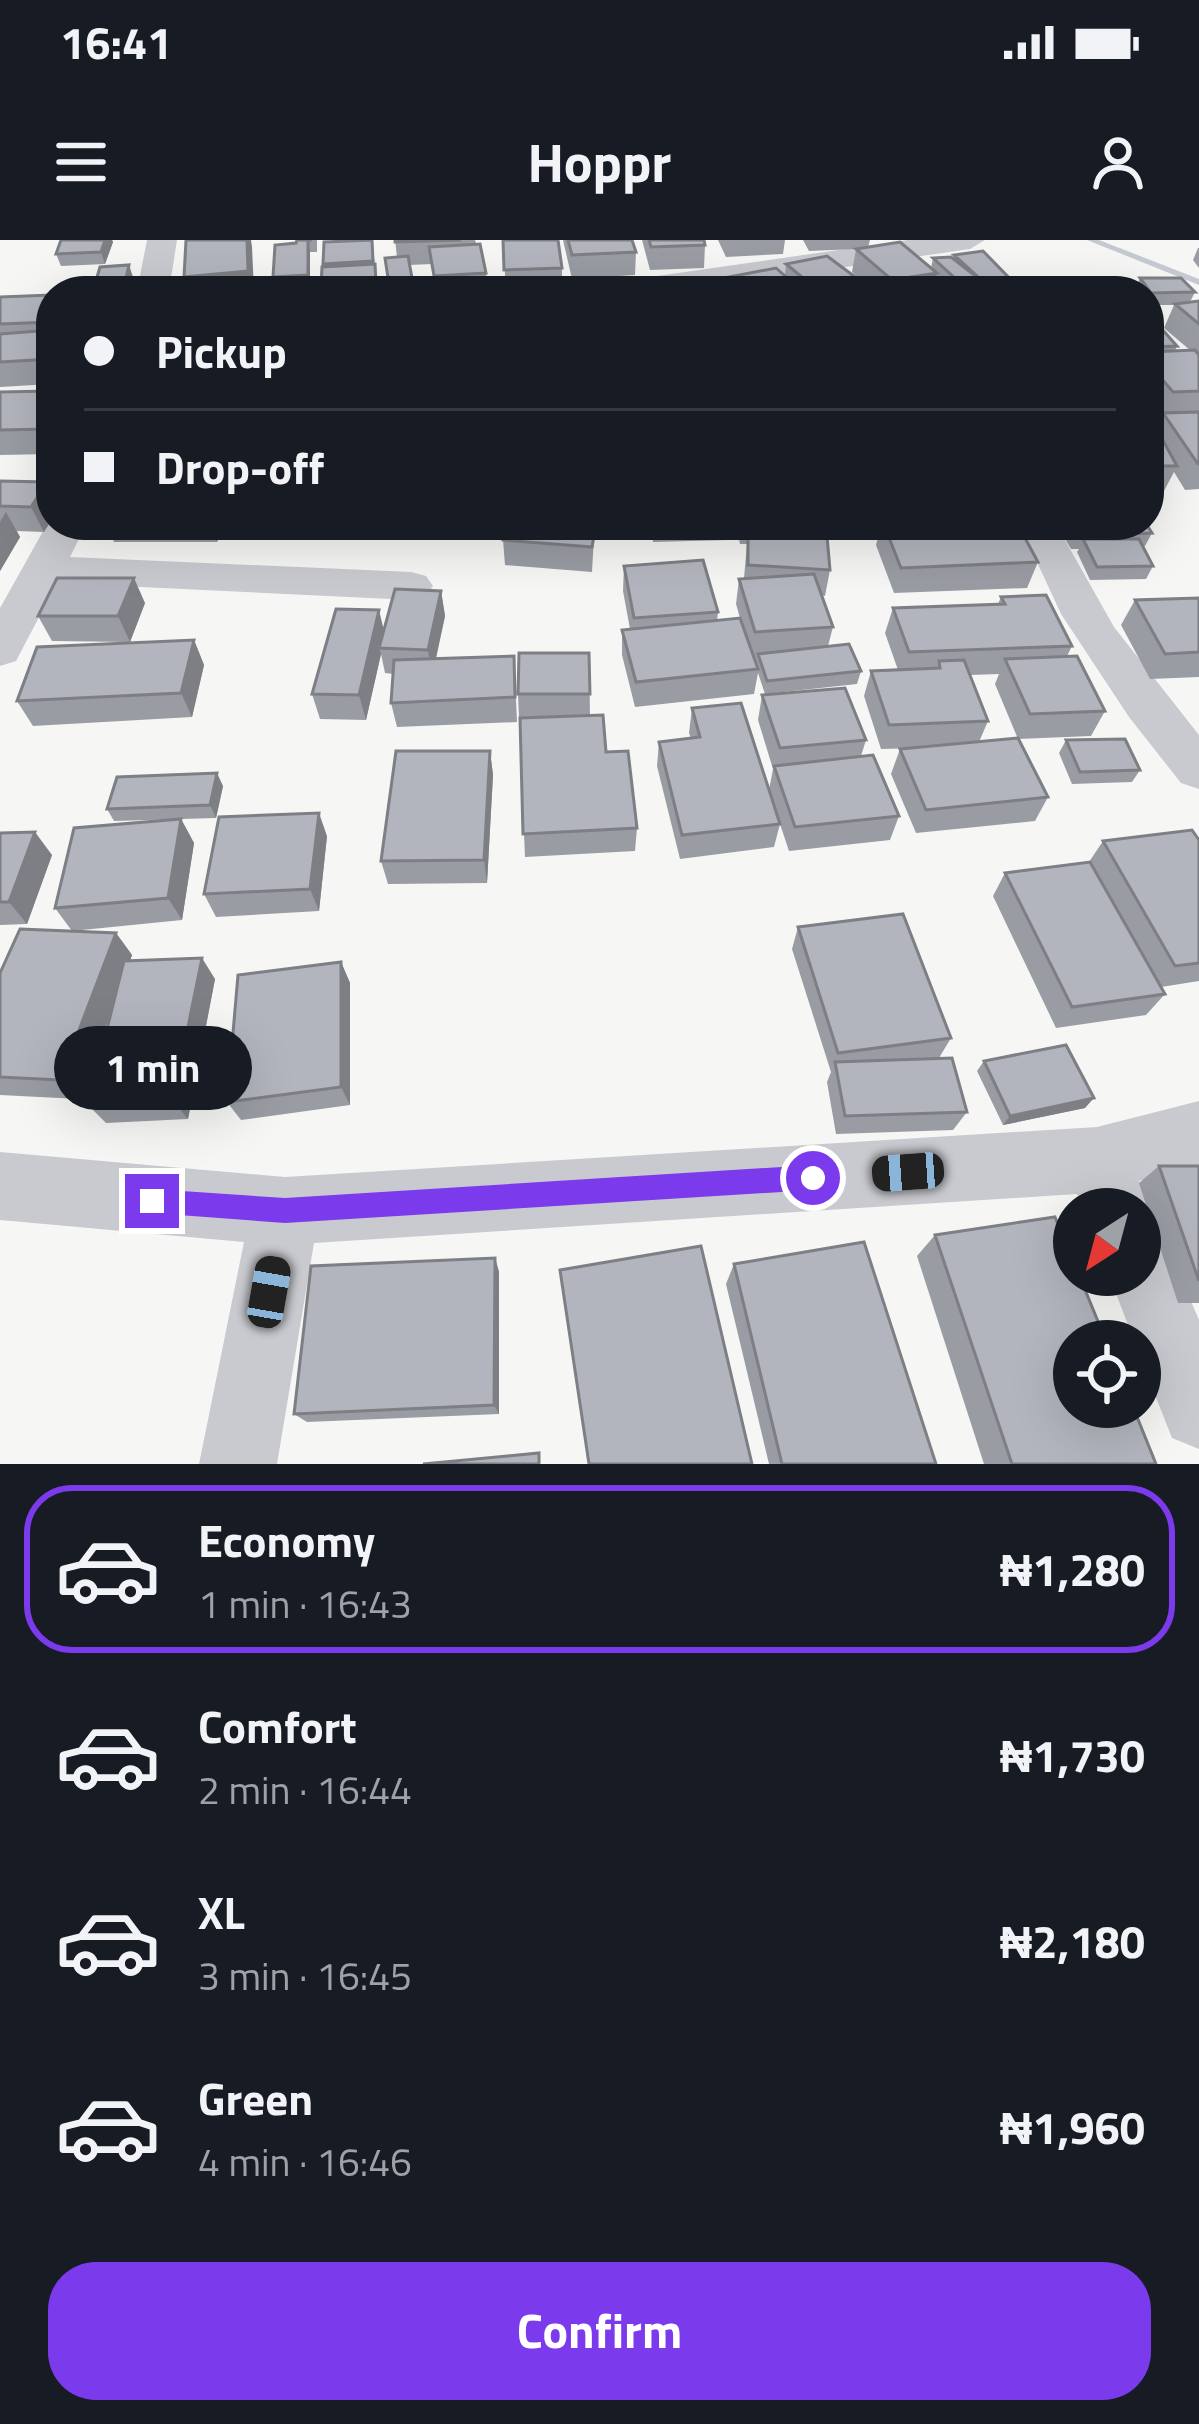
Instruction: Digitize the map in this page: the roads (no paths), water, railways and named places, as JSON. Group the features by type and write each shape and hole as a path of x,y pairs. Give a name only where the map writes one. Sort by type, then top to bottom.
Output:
{"street":[{"path":"156,276 162,240"},
{"path":"719,276 970,240"},
{"path":"0,650 59,540"},
{"path":"1045,540 1118,670 1199,770"},
{"path":"45,569 411,586"},
{"path":"0,1186 285,1211 1107,1184 1199,1133"},
{"path":"238,1464 285,1211"},
{"path":"1153,1296 1199,1411"}],"waterway":[{"path":"1091,240 1199,282"}]}
